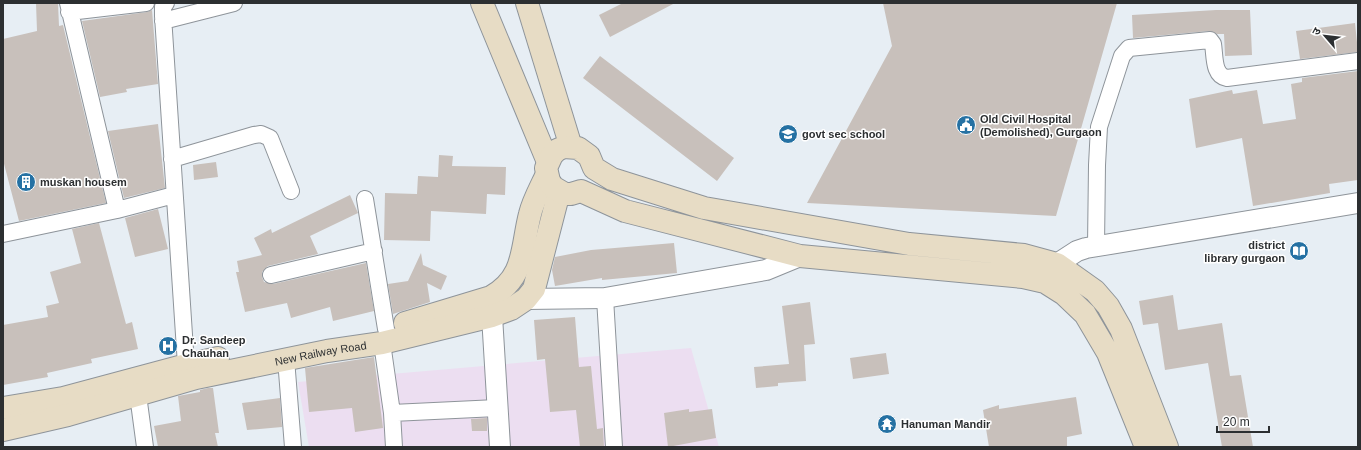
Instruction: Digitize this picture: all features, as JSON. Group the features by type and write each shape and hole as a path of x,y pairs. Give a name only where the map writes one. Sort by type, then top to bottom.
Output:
{"main road":[{"path":"482,3 547,168 553,188 560,192 571,194 582,191 625,211 800,256 1022,278 1045,282 1064,294 1084,314 1108,354 1146,447"},
{"path":"527,3 572,146"},
{"path":"547,168 557,150 572,146 584,151 589,156 594,168 612,180 704,208 909,244 1024,255 1057,264 1095,291 1108,306 1121,329 1167,447"},
{"name":"New Railway Road","path":"3,408 63,398 186,365 263,348 384,336 491,297 504,290 516,275 530,213 547,168"},
{"name":"New Railway Road","path":"3,430 68,415 196,378 384,336 492,316 511,309 526,299 534,289 560,192"}],"street":[{"path":"117,210 69,8 146,3"},
{"path":"166,3 163,7 163,21 186,365"},
{"path":"163,21 234,3"},
{"path":"1096,246 1099,127 1122,56 1129,48 1210,40 1213,44 1218,74 1222,78 1358,61"},
{"path":"172,158 254,135 266,135 270,138 291,191"},
{"path":"4,230 117,210 174,196"},
{"path":"364,199 374,251 392,413 394,447"},
{"path":"1057,264 1077,251 1096,246 1358,203"},
{"path":"271,275 374,251"},
{"path":"526,299 605,298 766,270 800,256"},
{"path":"605,298 614,447"},
{"path":"492,316 500,447"},
{"path":"286,359 293,447"},
{"path":"138,395 145,447"},
{"path":"392,413 497,408"}],"shaded area":[{"path":"691,348 719,447 309,447 298,382"}],"building":[{"path":"36,3 58,3 59,26 63,25 106,203 19,221 3,160 3,39 37,31"},
{"path":"623,3 675,3 610,37 599,15"},
{"name":"Old Civil Hospital (Demolished), Gurgaon","path":"883,3 1117,3 1056,216 807,203 892,46"},
{"path":"152,10 158,84 126,89 127,92 100,97 82,21"},
{"path":"1216,10 1250,10 1252,55 1225,56 1224,34 1217,34 1209,31 1133,38 1132,15"},
{"path":"1355,23 1358,52 1300,59 1296,31"},
{"path":"600,56 734,158 717,181 583,78"},
{"path":"1358,71 1358,180 1329,184 1330,193 1253,206 1242,138 1196,148 1189,99 1232,90 1233,94 1257,90 1263,124 1296,119 1291,84 1302,82 1302,78"},
{"path":"158,124 165,188 124,198 108,131"},
{"path":"439,155 453,156 452,166 506,167 505,195 487,194 486,214 431,211 430,241 384,240 385,193 417,194 418,176 438,177"},
{"path":"216,162 218,177 194,180 193,165"},
{"path":"350,195 358,213 310,236 318,254 268,266 262,272 262,277 264,282 273,284 366,263 374,311 333,321 330,307 291,318 287,303 245,312 236,272 239,272 237,261 262,255 254,238 271,229 272,233"},
{"path":"158,209 168,249 135,257 125,218"},
{"path":"99,223 126,324 132,322 138,349 91,359 92,363 47,373 48,377 3,385 3,325 48,317 46,306 59,303 50,272 81,263 72,229"},
{"path":"674,243 677,273 602,280 602,278 555,286 552,270 555,257 591,250"},
{"path":"421,253 423,265 447,276 441,290 427,283 430,302 393,314 388,284 408,281"},
{"path":"1173,295 1178,330 1222,323 1230,376 1241,375 1253,447 1222,447 1208,363 1165,370 1158,323 1143,325 1139,301"},
{"path":"810,302 815,344 804,345 806,381 778,383 778,386 756,388 754,367 789,364 782,306"},
{"path":"575,317 579,367 591,366 597,429 603,428 604,447 580,447 576,410 550,412 545,359 537,360 534,320"},
{"path":"886,353 889,374 853,379 850,358"},
{"path":"374,357 383,428 355,432 352,408 309,412 305,368"},
{"path":"213,388 219,433 215,433 218,447 158,447 154,426 181,421 178,396 200,392 200,390"},
{"path":"1076,397 1082,434 1067,437 1067,447 989,447 983,410 999,405 999,409"},
{"path":"280,398 282,427 247,430 242,403"},
{"path":"689,409 689,412 712,409 716,438 668,447 664,413"},
{"path":"487,418 487,431 472,431 471,419"}],"place":[{"name":"Old Civil Hospital (Demolished), Gurgaon","path":"966,125"},
{"name":"govt sec school","path":"788,134"},
{"name":"muskan housem","path":"26,182"},
{"name":"district library gurgaon","path":"1299,251"},
{"name":"Dr. Sandeep Chauhan","path":"168,346"},
{"name":"Hanuman Mandir","path":"887,424"}]}
